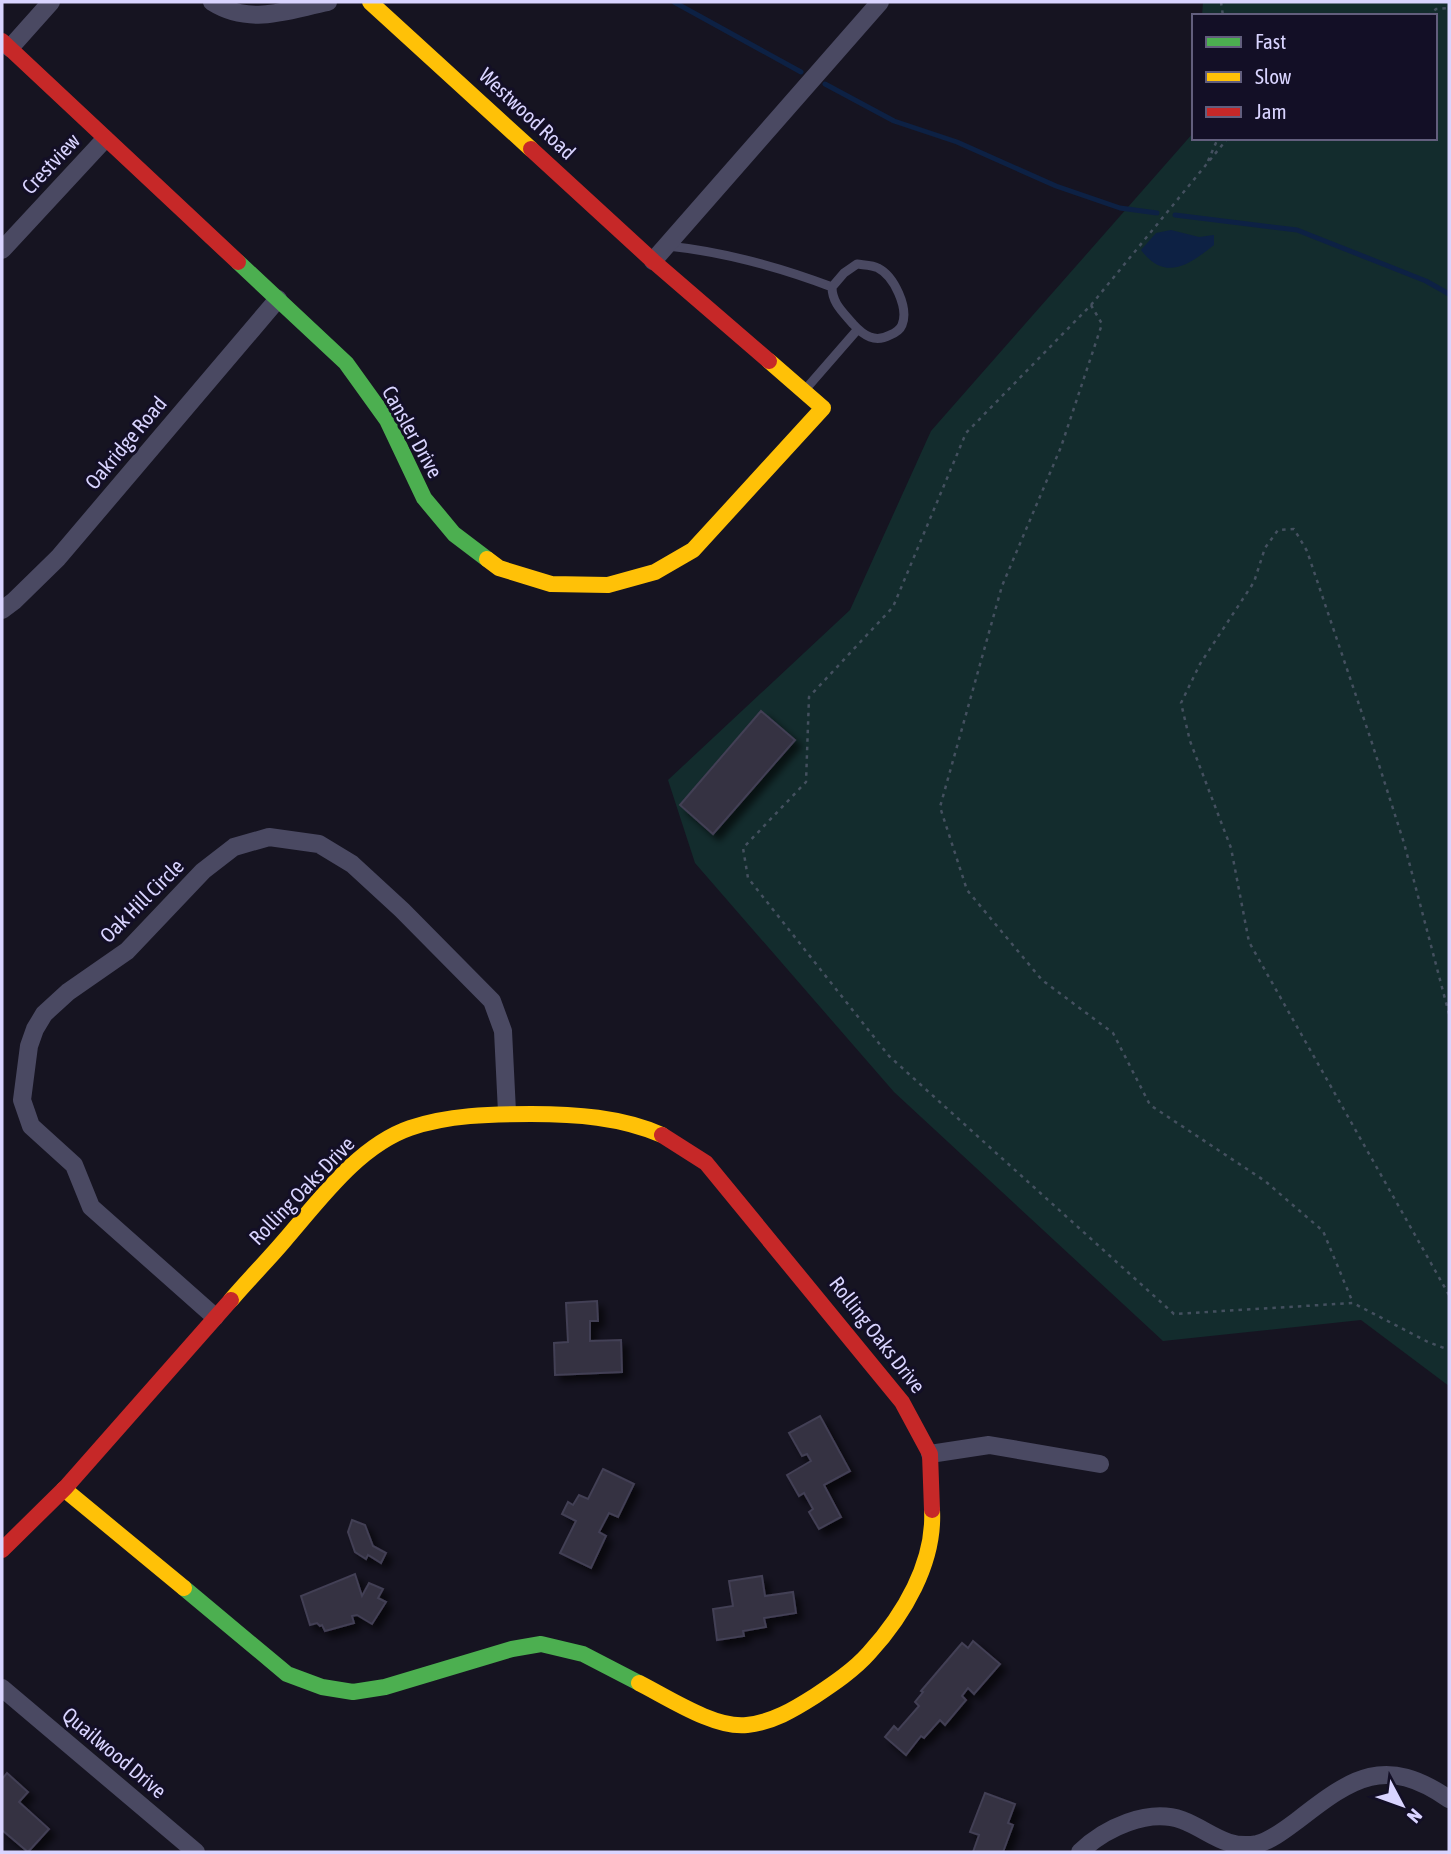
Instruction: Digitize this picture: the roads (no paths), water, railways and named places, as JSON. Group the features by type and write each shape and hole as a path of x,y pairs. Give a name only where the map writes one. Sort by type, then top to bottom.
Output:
{"street":[{"path":"6,44 51,2"},
{"path":"212,2 230,12 257,16 328,2"},
{"name":"Westwood Road","path":"370,2 653,261 823,408"},
{"path":"653,261 880,2"},
{"name":"Cansler Drive","path":"6,44 346,363 387,420 424,498 454,534 499,568 551,584 608,585 655,572 693,550 823,408"},
{"name":"Crestview","path":"2,250 105,139"},
{"name":"Oakridge Road","path":"2,610 58,558 278,299"},
{"name":"Oak Hill Circle","path":"215,1317 91,1207 74,1165 31,1126 22,1100 29,1046 44,1014 68,992 127,951 203,871 234,847 269,837 319,844 352,864 402,910 492,1001 503,1031 507,1112"},
{"name":"Rolling Oaks Drive","path":"2,1550 64,1489 215,1317 348,1172 389,1137 427,1123 507,1112 615,1120 634,1124 677,1141 706,1163 902,1402 930,1454 933,1522 922,1571 900,1615 868,1655 831,1685 785,1716 745,1726 713,1720 583,1654 541,1644 512,1649 384,1688 353,1692 322,1687 287,1674 64,1489"},
{"path":"930,1454 989,1445 1100,1464"},
{"name":"Quailwood Drive","path":"2,1688 196,1852"},
{"path":"1080,1852 1110,1830 1136,1820 1162,1816 1182,1820 1230,1844 1258,1844 1286,1829 1336,1790 1362,1777 1396,1774 1432,1787 1449,1799"}],"lane":[{"path":"666,246 701,249 747,259 832,287"},
{"path":"857,264 877,267 889,277 900,295 904,314 902,325 896,333 882,340 871,338 858,329 838,307 832,297 832,287 857,264"},
{"path":"804,391 858,329"}],"water":[{"path":"1171,230 1199,237 1214,235 1214,245 1186,264 1168,268 1159,266 1141,250 1156,233"}],"waterway":[{"path":"674,2 801,72"},
{"path":"825,84 894,121 957,142 1056,186 1120,208 1157,213"},
{"path":"1175,215 1297,230 1426,281 1449,294"}]}
